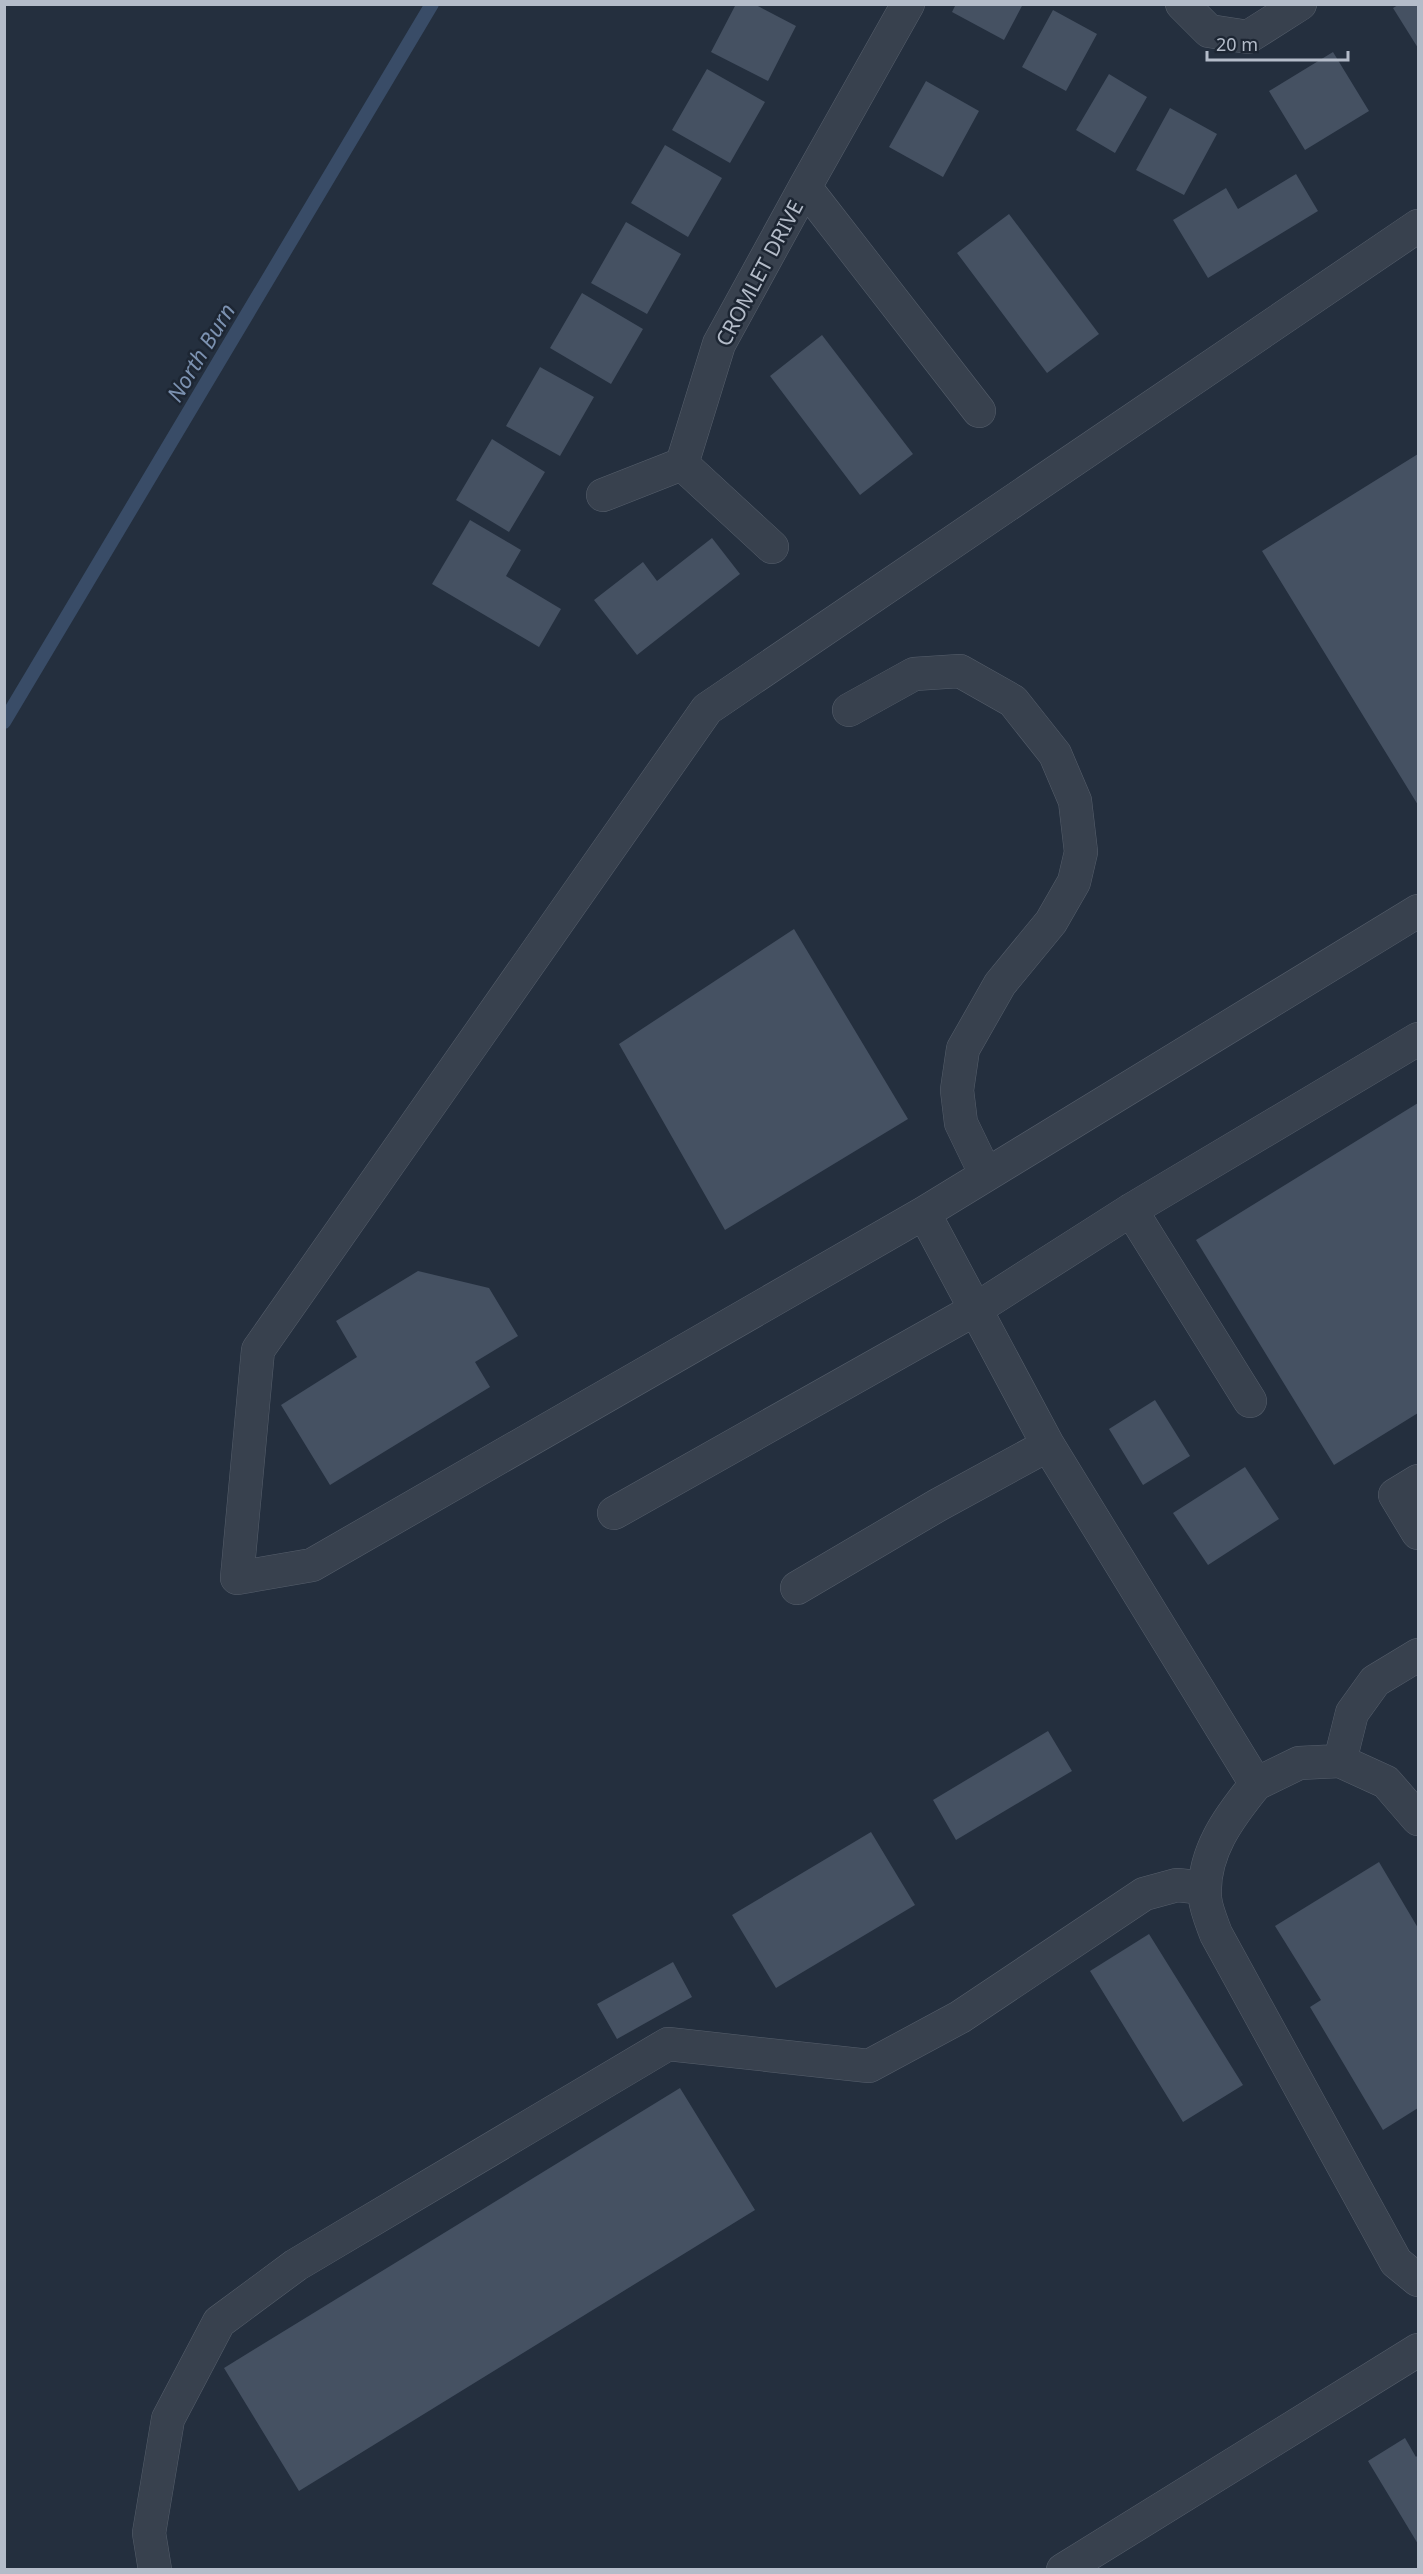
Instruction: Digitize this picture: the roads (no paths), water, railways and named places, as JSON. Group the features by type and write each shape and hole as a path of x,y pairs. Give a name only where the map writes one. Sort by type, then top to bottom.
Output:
{"street":[{"name":"CROMLET DRIVE","path":"682,464 719,344 804,187 908,4"},
{"path":"1182,4 1209,31 1248,37 1300,4"},
{"name":"CROMLET DRIVE","path":"804,187 979,411"},
{"path":"1419,226 707,709 258,1350 237,1578 312,1565 924,1213 1419,911"},
{"path":"603,495 682,464 772,547"},
{"path":"849,710 914,674 960,671 1013,701 1055,754 1075,801 1081,852 1074,882 1051,922 1000,984 963,1049 957,1090 961,1123 987,1175"},
{"path":"614,1514 976,1309 1131,1210 1419,1039"},
{"path":"1131,1210 1250,1401"},
{"path":"924,1213 1048,1445 1256,1784"},
{"path":"797,1588 938,1505 1048,1445"},
{"path":"1419,1481 1395,1495 1419,1533"},
{"path":"1340,1761 1352,1713 1375,1681 1419,1655"},
{"path":"1419,1819 1386,1782 1340,1761 1299,1762 1256,1784 1228,1818 1208,1861 1205,1888 1205,1900 1222,1944 1396,2262 1419,2280"},
{"path":"154,2570 149,2533 168,2419 219,2322 296,2265 668,2044 869,2066 960,2017 1144,1894 1177,1884 1205,1888"},
{"path":"1063,2570 1419,2350"}],"waterway":[{"name":"North Burn","path":"4,722 432,4"}]}
